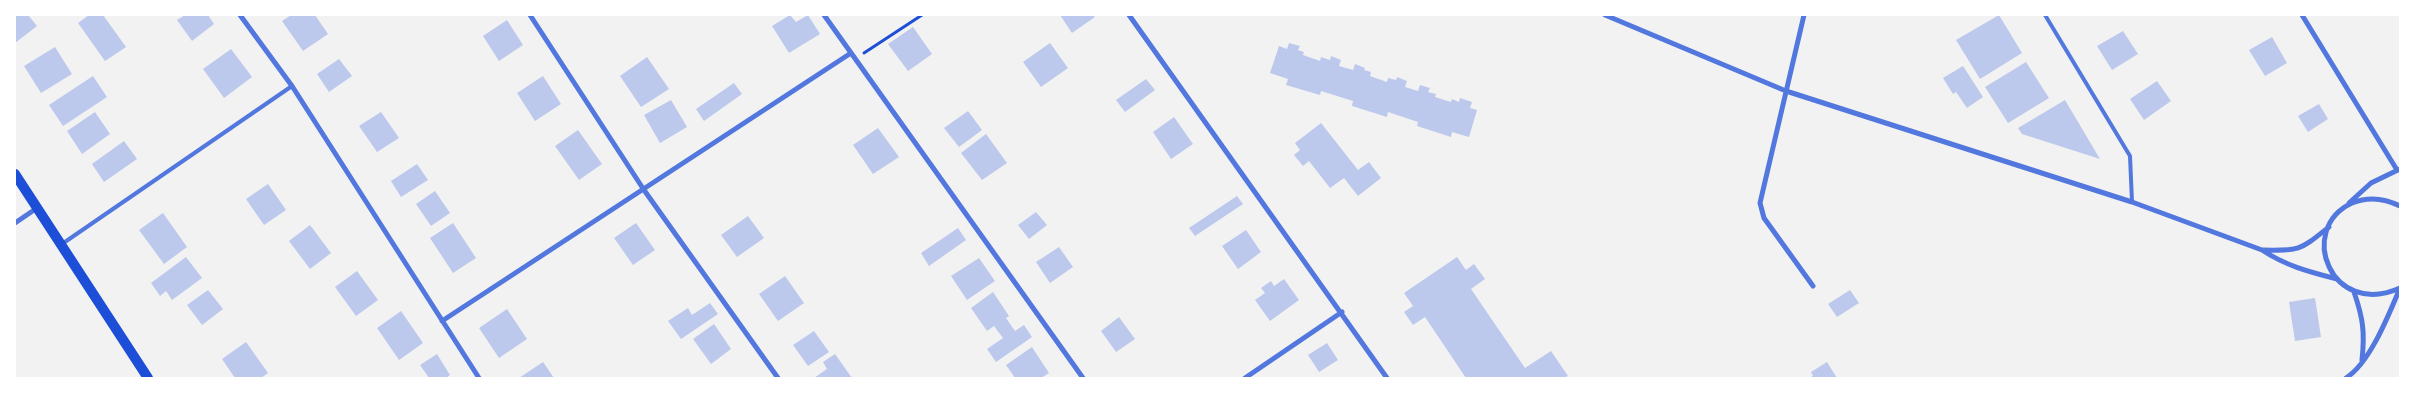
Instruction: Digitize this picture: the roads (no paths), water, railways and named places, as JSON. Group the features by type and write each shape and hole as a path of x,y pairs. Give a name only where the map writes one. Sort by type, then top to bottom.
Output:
{"main road":[{"path":"15,174 148,378"}],"street":[{"path":"240,15 292,86 479,378"},
{"path":"530,15 644,190 778,378"},
{"path":"824,15 1083,378"},
{"path":"1129,15 1342,312 1387,378"},
{"path":"1605,15 1786,90 2132,202 2262,250 2279,261 2300,270 2337,279"},
{"path":"1804,15 1760,203 1764,218 1813,286"},
{"path":"2302,15 2399,169 2371,183 2336,215 2329,227 2325,240 2325,254 2329,268 2337,279 2354,292 2369,296 2385,294 2400,288"},
{"path":"442,321 851,53"},
{"path":"2336,215 2347,206 2360,200 2374,198 2388,200 2400,206"},
{"path":"15,223 38,208"},
{"path":"2262,250 2292,251 2305,246 2329,227"},
{"path":"2346,378 2353,374 2380,333 2400,288"},
{"path":"2354,292 2362,314 2365,334 2362,360"},
{"path":"1245,378 1342,312"}],"lane":[{"path":"2045,15 2130,156 2132,202"},
{"path":"62,244 292,86"}]}
